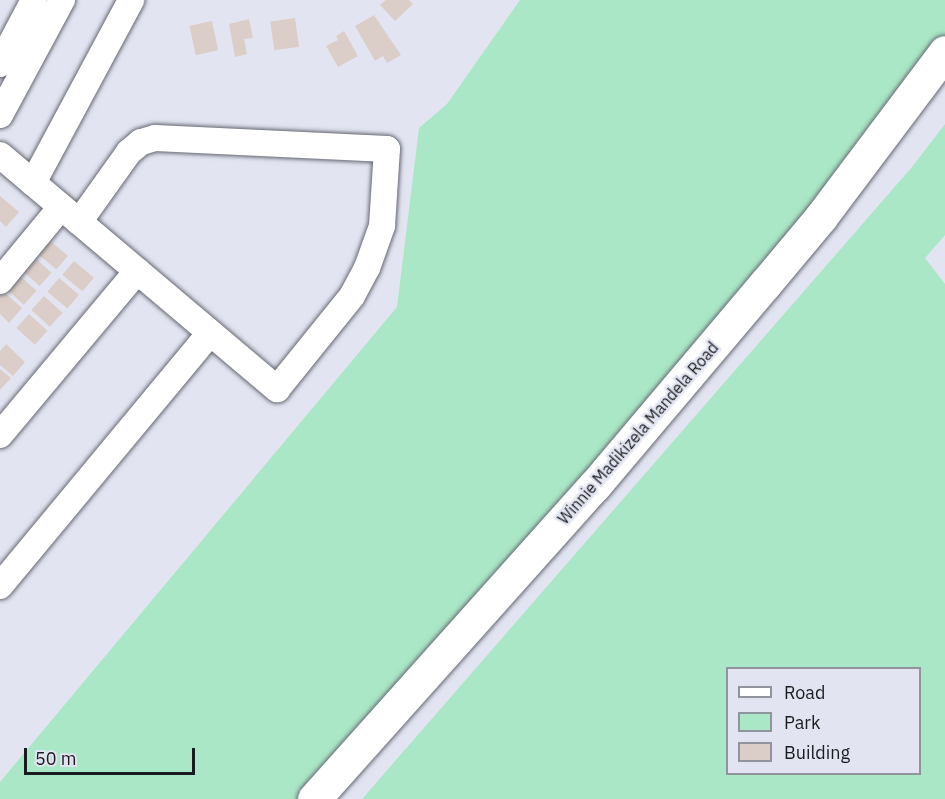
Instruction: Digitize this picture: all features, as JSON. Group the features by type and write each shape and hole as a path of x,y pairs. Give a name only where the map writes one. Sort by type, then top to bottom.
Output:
{"main road":[{"name":"Winnie Madikizela Mandela Road","path":"314,799 595,485 821,217 945,52"}],"street":[{"path":"0,64 34,0"},
{"path":"0,115 63,0"},
{"path":"33,183 131,0"},
{"path":"0,155 70,214 210,333 277,389 352,296 367,267 382,226 387,149 156,138 141,142 70,214 0,281"},
{"path":"0,435 137,271"},
{"path":"0,586 210,333"}],"green space":[{"path":"520,0 945,0 945,52 314,799 0,799 0,782 397,307 419,128 447,104"},
{"path":"945,124 945,235 925,258 945,284 945,799 362,799 912,167"}],"building":[{"path":"386,0 409,0 413,4 395,21 380,5"},
{"path":"374,15 401,55 387,63 383,56 375,61 355,26"},
{"path":"295,18 299,47 274,50 270,21"},
{"path":"249,19 253,38 244,39 247,54 235,57 229,24"},
{"path":"212,21 218,50 196,55 190,26"},
{"path":"344,31 358,56 338,67 326,46 338,40 336,36"},
{"path":"0,196 19,212 6,227 0,221"},
{"path":"48,239 68,256 56,270 36,253"},
{"path":"33,256 52,273 40,286 21,269"},
{"path":"74,261 94,278 82,292 62,275"},
{"path":"18,274 37,291 24,305 5,288"},
{"path":"59,278 79,295 67,309 47,292"},
{"path":"3,291 22,308 9,323 0,314 0,294"},
{"path":"44,296 63,313 50,327 31,310"},
{"path":"29,314 48,331 35,345 16,328"},
{"path":"6,344 25,362 13,376 0,365 0,351"},
{"path":"0,369 11,378 0,390"}]}
